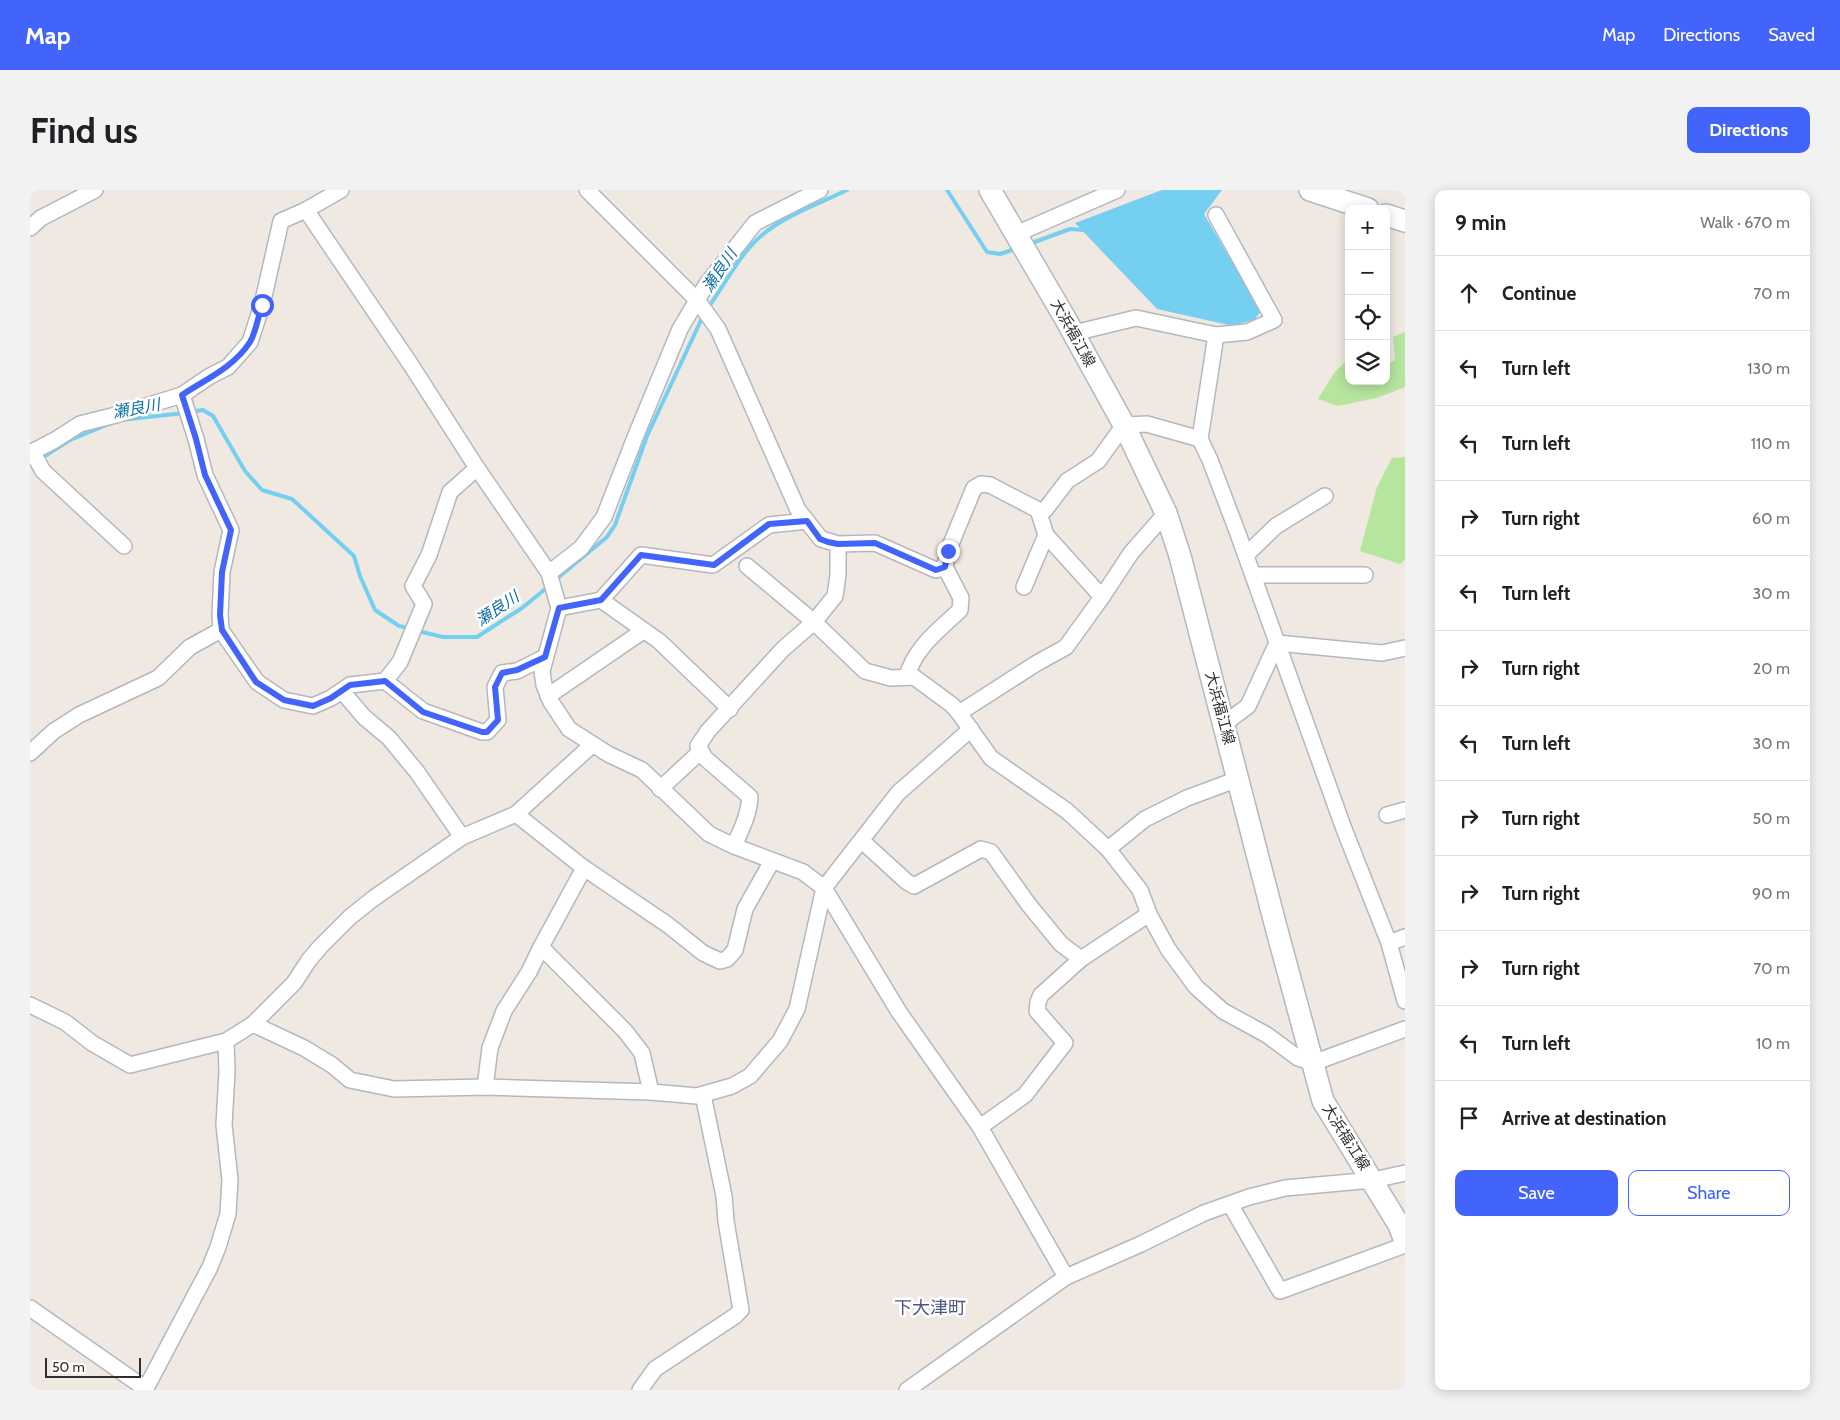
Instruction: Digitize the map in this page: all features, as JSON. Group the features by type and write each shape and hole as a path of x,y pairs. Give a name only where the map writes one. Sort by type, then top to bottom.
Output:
{"main road":[{"name":"大浜福江線","path":"990,190 1074,333 1124,425 1166,514 1180,556 1323,1101 1399,1225 1405,1243"},
{"path":"1310,190 1356,205"},
{"path":"1390,216 1405,221"}],"street":[{"path":"30,228 41,218 95,190"},
{"path":"124,546 43,471 32,453 80,424 182,395 210,376 228,367 250,342 262,305 281,221 306,210 341,190"},
{"path":"587,190 697,300 718,329 798,510 820,539 838,544 875,543 936,570 945,567"},
{"path":"548,573 581,548 604,517 680,329 706,285 754,223 820,190"},
{"path":"1016,234 1117,190"},
{"path":"306,210 411,365 476,468 548,573 559,608 542,671 548,696 569,729 592,745 642,770 709,834 734,846 803,872 824,888 899,1012 980,1127 1066,1277"},
{"path":"1074,333 1136,318 1216,336 1247,332 1274,320 1216,215"},
{"path":"1216,336 1200,439 1210,460 1246,555 1350,845 1389,943 1405,1001"},
{"path":"182,395 205,475 231,530 222,572 220,615 222,630 256,682 284,700 313,706 331,698 350,685 385,681 400,662 424,604 413,586 429,555 450,492 476,468"},
{"path":"907,677 909,667 921,647 960,610 961,598 945,567 948,551 974,488 980,484 990,485 1038,510 1044,510 1067,481 1098,462 1124,425 1147,424 1200,439"},
{"path":"1246,555 1276,526 1325,496"},
{"path":"1038,510 1046,535 1102,597"},
{"path":"959,712 1066,647 1131,553 1166,514"},
{"path":"559,608 601,600 641,555 714,565 769,524 807,521"},
{"path":"1024,587 1046,535"},
{"path":"734,846 750,807 750,797 705,758 698,746 783,649 814,622 835,596 838,574 838,544"},
{"path":"747,566 814,622 865,671 891,678 914,677 952,705 991,758 1067,811 1108,849 1140,890 1149,914 1168,949 1196,987 1222,1011 1267,1035 1298,1058 1313,1064 1405,1029"},
{"path":"1253,575 1365,575"},
{"path":"601,600 659,641 730,709"},
{"path":"30,753 54,731 79,715 158,678 190,647 222,630"},
{"path":"548,696 643,631"},
{"path":"1224,724 1248,706 1277,643"},
{"path":"1277,643 1382,653 1405,648"},
{"path":"385,681 423,712 487,732 498,720 495,687 502,673 517,670 545,657"},
{"path":"342,691 364,717 389,738 417,772 462,837"},
{"path":"254,1024 304,1048 332,1065 350,1080 394,1089 485,1087 651,1092 697,1096 732,1086 750,1076 780,1041 797,1009 824,888 898,793 971,729"},
{"path":"30,1005 65,1022 92,1043 130,1065 226,1041 254,1024 294,983 309,960 350,918 374,898 462,837 516,814 592,745"},
{"path":"660,789 701,751"},
{"path":"1108,849 1145,819 1187,798 1238,779"},
{"path":"1386,815 1405,810"},
{"path":"516,814 584,868 668,925 704,953 720,961 727,959 735,950 745,909 772,861"},
{"path":"862,841 907,882 914,886 981,849 991,852 1029,905 1061,944 1081,959"},
{"path":"485,1087 490,1048 504,1011 529,972 584,868"},
{"path":"980,1127 1024,1095 1065,1043 1037,1011 1041,995 1081,959 1149,914"},
{"path":"1389,943 1405,937"},
{"path":"541,947 625,1031 642,1053 651,1092"},
{"path":"30,1308 145,1389 210,1268 228,1214 230,1180 224,1125 227,1072 226,1041"},
{"path":"640,1390 655,1369 735,1316 741,1310 726,1221 724,1196 703,1095"},
{"path":"907,1390 1066,1277 1141,1244 1204,1213 1250,1196 1285,1188 1372,1180 1405,1173"},
{"path":"1230,1204 1280,1291 1405,1243"}],"green space":[{"path":"1405,332 1405,387 1377,398 1338,406 1318,399 1334,373 1345,362 1345,385 1390,385 1390,363 1395,360 1393,337"},
{"path":"1405,457 1405,560 1400,564 1360,551 1377,487 1392,458"}],"water":[{"path":"1162,190 1222,190 1204,214 1261,311 1255,319 1233,326 1157,309 1075,223"}],"waterway":[{"name":"瀬良川","path":"708,308 739,261 761,236 791,216 847,190"},
{"name":"瀬良川","path":"947,190 987,252 1000,254 1015,249"},
{"name":"瀬良川","path":"1029,244 1070,229 1085,230"},
{"name":"瀬良川","path":"554,581 607,537 615,525 647,436 703,316"},
{"name":"瀬良川","path":"190,412 203,410 213,416 245,471 262,490 292,499 354,556 360,576 375,610 399,626 409,628"},
{"name":"瀬良川","path":"121,420 184,413"},
{"name":"瀬良川","path":"40,459 70,440 114,422"},
{"name":"瀬良川","path":"418,631 443,637 477,637 522,608 549,586"}],"district":[{"name":"下大津町","path":"930,1308"}],"route":[{"path":"262,305 250,342 228,367 210,376 182,395 205,475 231,530 222,572 220,615 222,630 256,682 284,700 313,706 331,698 350,685 385,681 423,712 487,732 498,720 495,687 502,673 517,670 545,657 559,608 601,600 641,555 714,565 769,524 807,521 820,539 838,544 875,543 936,570 945,567 948,551"}]}
